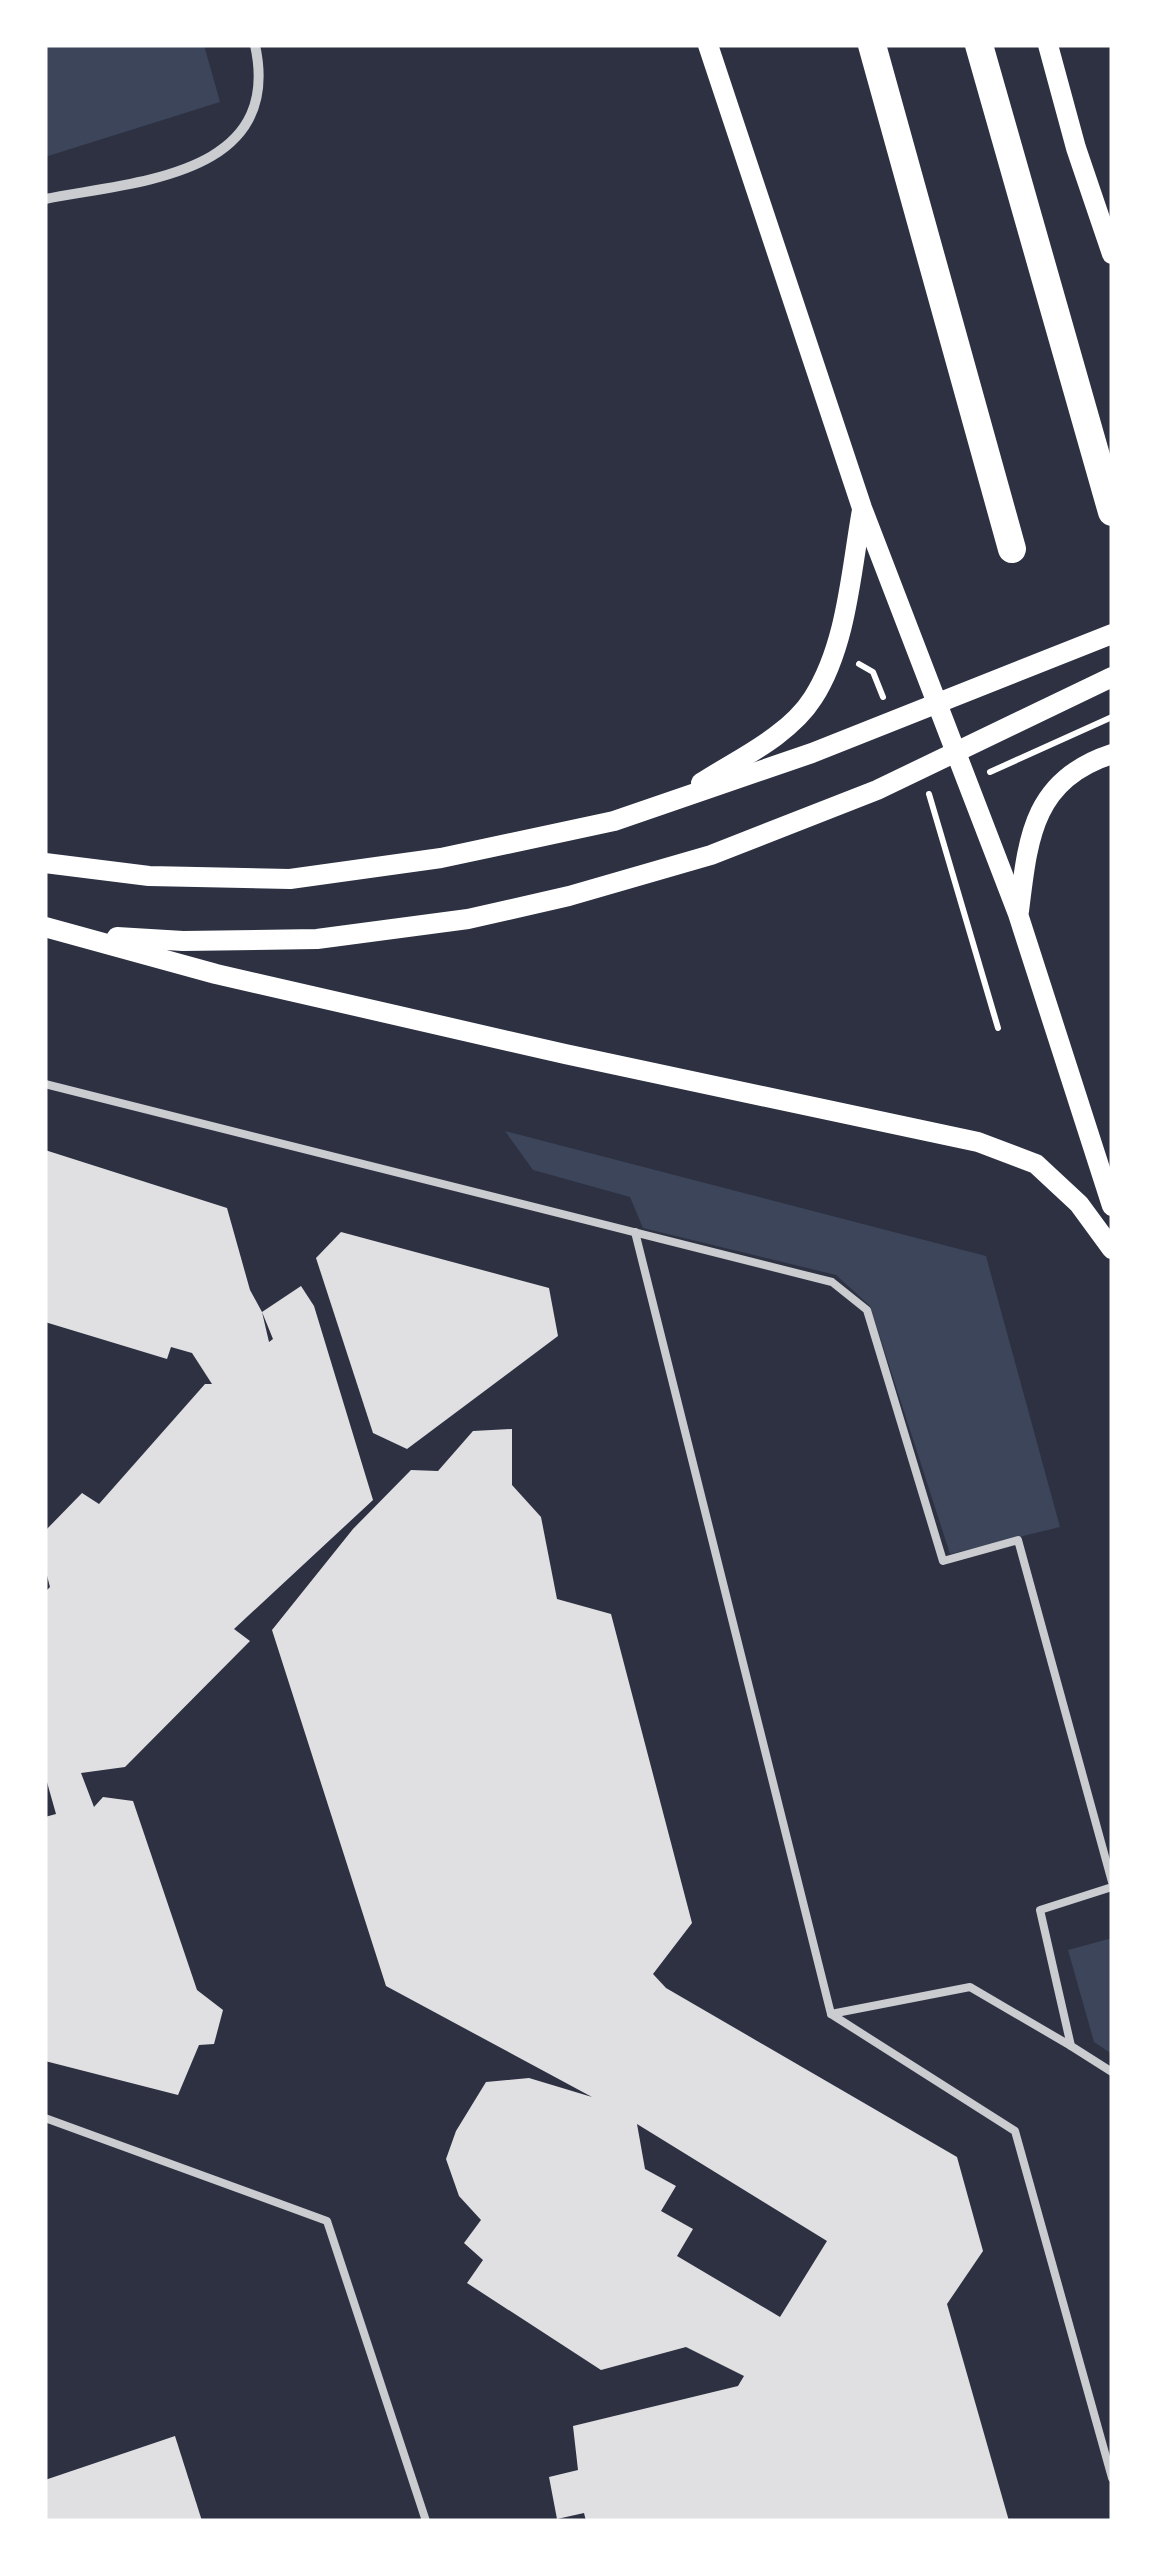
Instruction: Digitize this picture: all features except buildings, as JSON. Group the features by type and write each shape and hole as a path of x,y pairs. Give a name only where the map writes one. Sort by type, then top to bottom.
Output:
{"highway":[{"path":"872,45 1012,549"},
{"path":"978,45 1112,512"}],"main road":[{"path":"708,45 862,508 1018,914 1112,1206"},
{"path":"1048,45 1076,148 1112,254"},
{"path":"676,800 787,726 812,699 834,650 862,508"},
{"path":"45,862 149,876 290,879 440,858 614,821 852,737 1112,634"},
{"path":"77,934 183,941 316,940 468,918 569,896 711,855 877,790 1112,676"},
{"path":"1018,914 1028,836 1049,796 1087,762 1112,754"},
{"path":"45,927 255,983 978,1142 1036,1164 1079,1204 1112,1249"}],"street":[{"path":"45,199 167,175 195,166 232,143 258,101 255,45"}],"lane":[{"path":"45,1084 832,1282 867,1310 943,1561 1018,1540 1112,1884 1040,1910 1071,2046"},
{"path":"634,1232 831,2014 1014,2131 1112,2478"},
{"path":"831,2014 970,1987 1112,2072"},
{"path":"45,2118 327,2221 426,2521"}],"path":[{"path":"873,672 894,720"},
{"path":"968,782 1112,717"},
{"path":"916,771 933,802 998,1028"}],"shaded area":[{"path":"45,45 204,45 220,102 45,157"},
{"path":"505,1131 986,1256 1060,1527 950,1554 870,1306 836,1275 643,1228 630,1197 533,1170"},
{"path":"1112,1938 1112,2054 1094,2042 1068,1950"}]}
